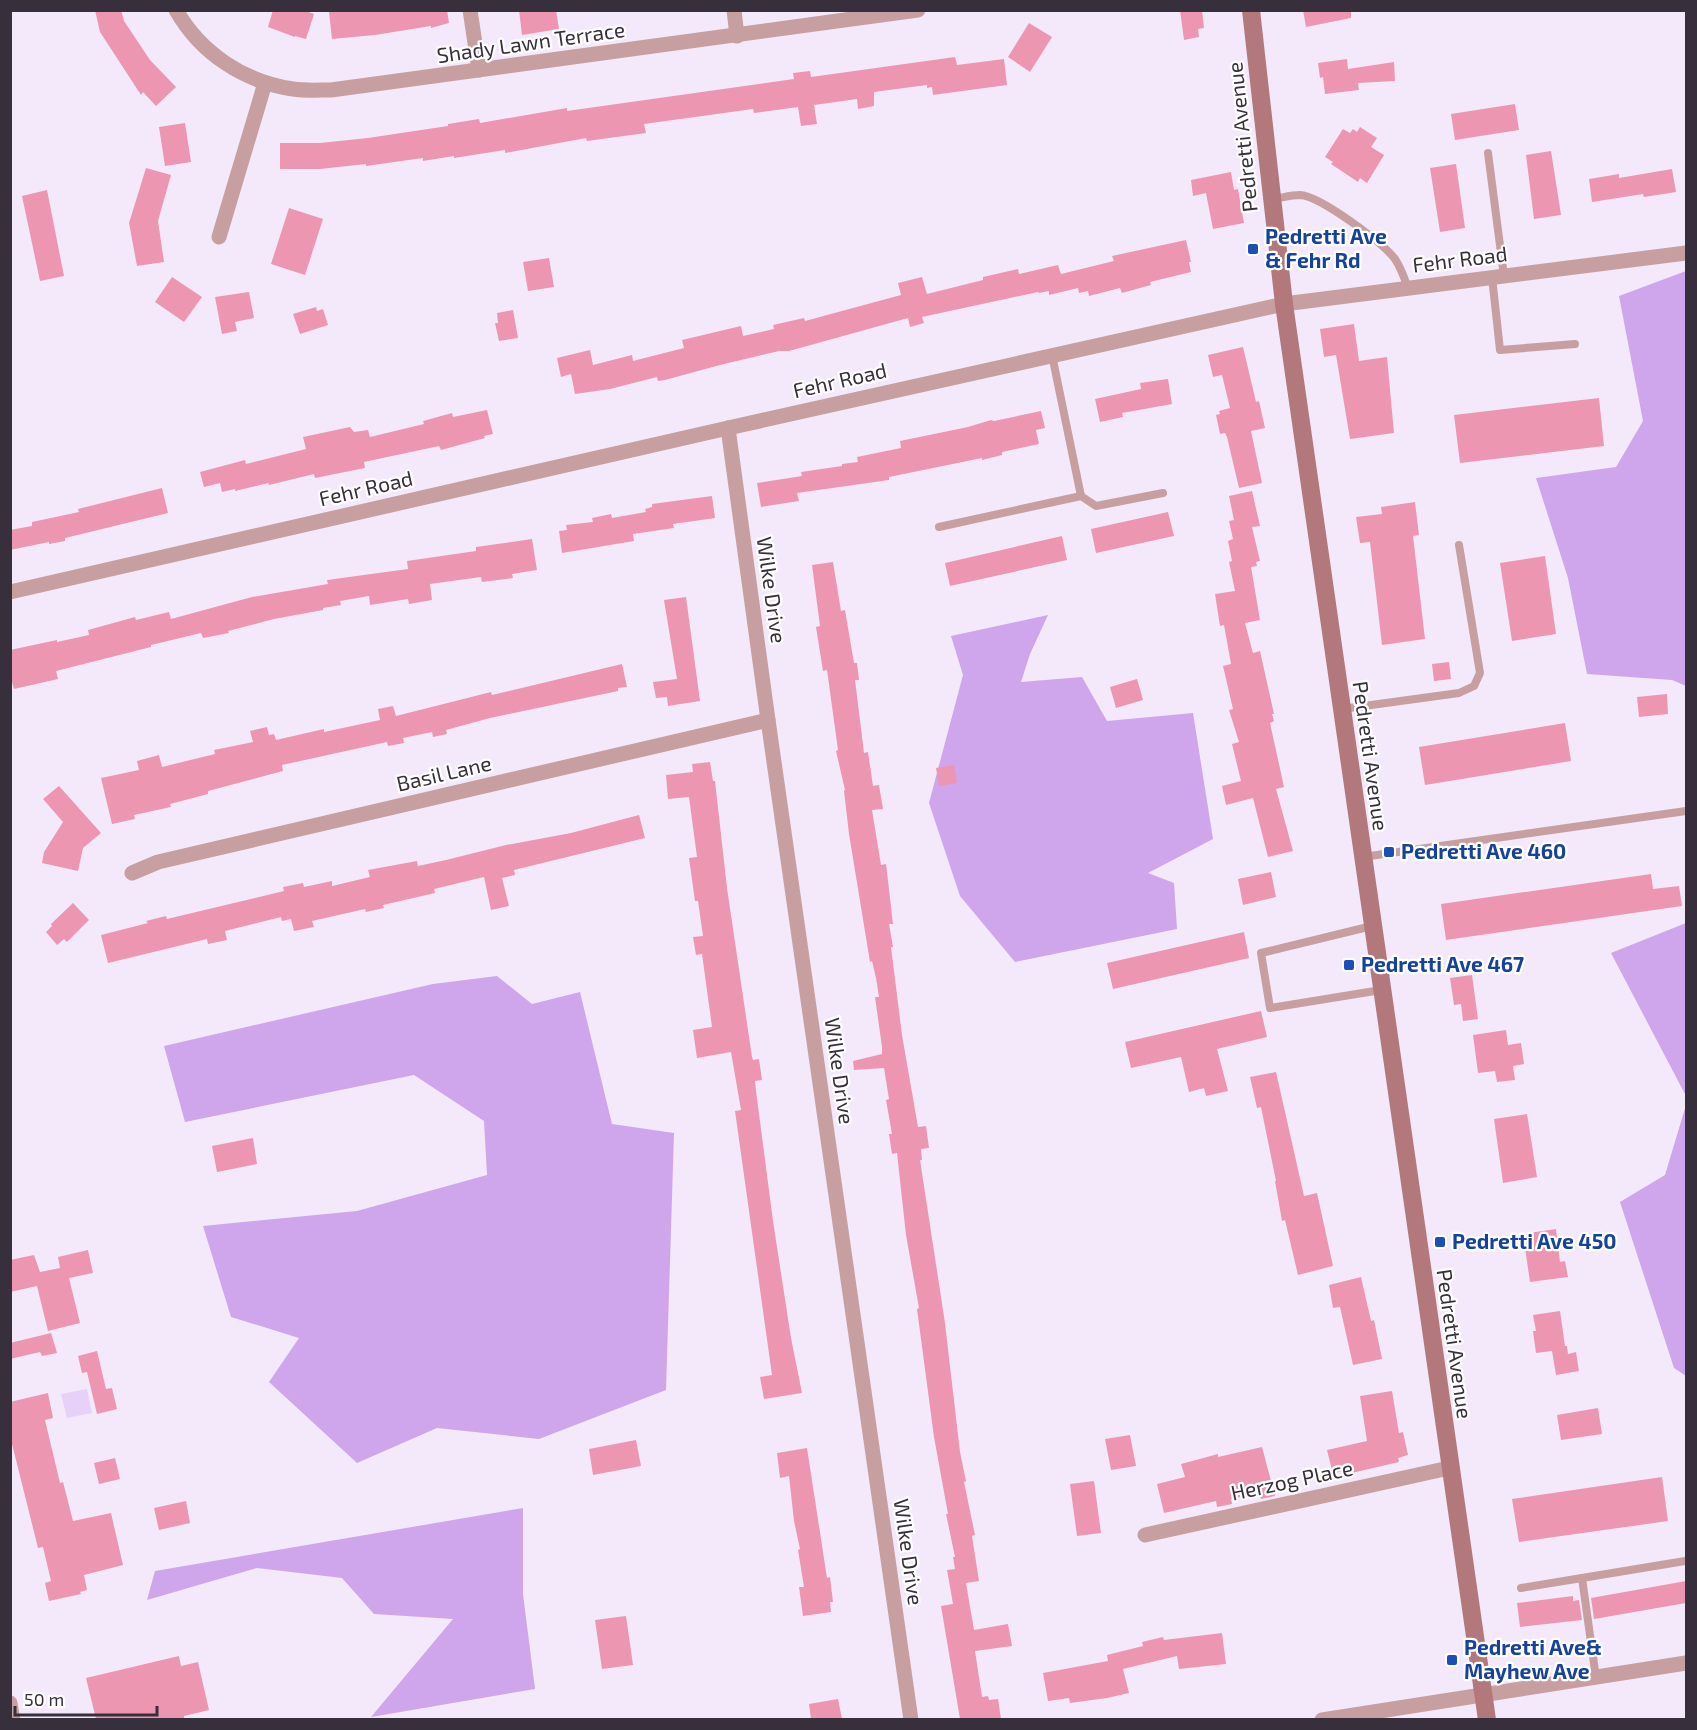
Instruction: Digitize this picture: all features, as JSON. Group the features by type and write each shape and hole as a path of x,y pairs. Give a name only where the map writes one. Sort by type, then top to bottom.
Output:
{"street":[{"name":"Shady Lawn Terrace","path":"176,10 199,42 219,59 241,73 265,83 294,89 331,90 918,10"},
{"path":"470,10 478,70"},
{"path":"734,10 737,36"},
{"name":"Pedretti Avenue","path":"1251,10 1284,304 1486,1719"},
{"path":"219,237 265,83"},
{"name":"Fehr Road","path":"10,592 1284,304 1686,253"},
{"name":"Wilke Drive","path":"728,428 911,1719"},
{"name":"Basil Lane","path":"132,873 158,862 768,720"},
{"name":"Herzog Place","path":"1144,1535 1449,1468"},
{"path":"1322,1719 1686,1663"},
{"path":"10,1703 13,1719"}],"lane":[{"path":"1488,153 1498,276 1500,350 1575,344"},
{"path":"1272,199 1301,195 1322,203 1372,237 1393,257 1402,269 1408,288"},
{"path":"1052,355 1080,496"},
{"path":"939,527 1080,496 1096,506 1163,493"},
{"path":"1341,710 1459,693 1474,686 1480,673 1459,545"},
{"path":"1362,857 1686,811"},
{"path":"1372,926 1261,953 1270,1008 1381,990"},
{"path":"1521,1588 1685,1561"},
{"path":"1582,1578 1596,1678"}],"shaded area":[{"path":"1686,271 1686,686 1672,680 1587,674 1568,578 1536,478 1616,467 1643,421 1619,296"},
{"path":"1048,615 1030,654 1021,682 1082,677 1107,721 1193,713 1213,839 1148,873 1174,883 1177,929 1015,962 960,896 929,803 963,675 951,636"},
{"path":"1686,923 1686,1096 1611,953"},
{"path":"497,976 532,1004 580,992 612,1124 674,1133 666,1390 539,1439 437,1428 357,1463 269,1382 299,1338 231,1317 203,1226 357,1211 487,1175 484,1121 414,1075 185,1122 164,1046 433,984"},
{"path":"1686,1105 1686,1376 1674,1368 1620,1202 1665,1175"},
{"path":"87,1389 92,1413 67,1418 61,1394"},
{"path":"523,1508 523,1594 535,1689 371,1717 453,1619 374,1614 342,1578 257,1568 147,1600 155,1571"}],"building":[{"path":"95,10 121,10 124,21 150,60 176,87 156,106 143,92 141,95 100,32"},
{"path":"273,10 303,10 314,14 306,39 268,27"},
{"path":"447,10 449,23 431,28 431,26 332,39 329,12"},
{"path":"519,10 556,10 559,29 522,35"},
{"path":"1180,10 1202,10 1204,28 1198,29 1199,37 1184,40"},
{"path":"1303,10 1351,10 1351,18 1306,27"},
{"path":"1029,23 1052,37 1030,72 1008,57"},
{"path":"955,57 957,65 1004,59 1007,85 933,95 932,87 927,88 927,85 874,92 874,106 858,109 857,99 814,105 817,124 801,126 798,107 754,113 753,109 644,124 646,133 587,141 586,138 505,153 505,150 454,158 454,156 423,161 423,158 366,166 366,164 320,169 280,169 280,143 320,143 368,138 479,119 480,123 567,108 567,111 794,79 793,73 810,71 811,77"},
{"path":"1347,59 1348,69 1394,62 1395,81 1358,83 1359,90 1325,94 1318,63"},
{"path":"1515,104 1519,130 1455,140 1451,114"},
{"path":"185,123 191,162 165,166 159,127"},
{"path":"1360,127 1377,138 1371,147 1384,155 1367,183 1360,178 1358,182 1331,164 1333,162 1325,157 1343,129 1350,133 1353,129 1357,132"},
{"path":"1551,151 1561,215 1534,219 1526,155"},
{"path":"1456,164 1465,228 1440,232 1430,168"},
{"path":"146,168 171,175 158,221 164,262 137,266 129,223"},
{"path":"1672,169 1676,192 1644,197 1643,194 1592,202 1589,179 1619,174 1619,178"},
{"path":"1231,172 1234,190 1238,189 1244,223 1213,229 1206,193 1193,196 1191,180"},
{"path":"47,190 64,276 40,281 22,196"},
{"path":"289,208 323,219 305,275 271,264"},
{"path":"1186,240 1191,272 1150,282 1151,285 1122,293 1120,288 1089,296 1088,291 1079,293 1078,288 1049,295 1049,291 1038,292 922,317 924,323 910,327 908,318 789,351 779,351 665,380 658,381 657,377 610,389 575,394 571,374 561,377 557,358 590,350 593,365 632,355 633,361 684,348 682,340 741,326 743,336 774,329 773,325 804,318 805,321 901,295 898,283 922,277 927,294 1018,269 1019,274 1058,265 1061,274 1114,261 1112,256"},
{"path":"549,258 554,287 528,291 523,262"},
{"path":"172,277 202,297 184,322 155,302"},
{"path":"249,292 254,318 235,322 237,331 222,334 215,297"},
{"path":"316,307 317,311 323,309 328,325 300,334 293,314"},
{"path":"513,310 518,338 499,341 495,323 498,323 497,313"},
{"path":"1354,324 1359,361 1387,357 1394,433 1350,439 1336,355 1324,357 1320,329"},
{"path":"1243,347 1256,402 1259,401 1265,428 1251,431 1262,483 1239,488 1227,437 1225,433 1220,434 1216,415 1220,414 1219,411 1230,408 1222,375 1213,377 1208,355"},
{"path":"1168,379 1172,404 1122,413 1123,417 1100,422 1095,399 1141,389 1140,383"},
{"path":"1599,398 1604,446 1460,463 1454,415"},
{"path":"487,410 493,434 484,436 485,438 441,450 439,446 364,462 365,468 315,478 314,474 269,485 268,483 222,492 220,483 204,487 200,472 245,460 246,464 306,449 303,437 350,427 354,432 368,430 370,437 424,424 423,421 452,413 453,417"},
{"path":"1041,411 1045,428 1036,430 1039,444 1002,452 1002,455 982,460 982,458 889,477 889,480 797,493 799,501 761,507 757,483 802,476 801,472 858,462 857,457 901,448 900,441"},
{"path":"162,488 168,513 65,538 65,541 10,550 10,530 32,526 32,522 79,512 78,509"},
{"path":"1252,491 1260,526 1252,527 1260,561 1256,562 1257,566 1251,567 1260,620 1245,623 1253,653 1260,651 1274,714 1272,714 1274,721 1270,723 1284,787 1276,789 1293,851 1268,857 1253,798 1226,805 1222,786 1241,781 1232,744 1239,742 1229,710 1233,709 1223,666 1231,664 1224,625 1220,626 1215,594 1235,591 1229,562 1232,561 1228,541 1233,539 1229,521 1234,520 1229,496"},
{"path":"712,496 715,518 673,524 674,528 633,534 634,541 562,553 559,531 567,530 566,525 593,522 592,518 611,514 612,518 646,512 645,509 652,507 652,504"},
{"path":"1415,502 1419,535 1413,536 1425,639 1382,645 1370,542 1360,543 1356,517 1382,514 1381,507"},
{"path":"1168,512 1174,536 1096,553 1091,529"},
{"path":"1062,536 1067,560 950,586 945,563"},
{"path":"532,539 537,570 512,574 513,578 482,582 481,577 430,584 432,600 409,604 408,599 370,605 369,596 340,601 341,605 274,619 228,631 229,633 203,638 201,633 151,645 151,647 56,671 58,679 14,689 10,675 10,650 89,635 88,630 135,617 136,620 169,612 171,619 252,597 328,584 327,580 408,569 407,561 476,551 476,547"},
{"path":"1545,556 1556,634 1512,641 1500,563"},
{"path":"833,562 841,611 845,610 854,663 857,663 859,680 855,680 864,753 868,752 873,786 879,785 883,809 872,810 881,865 886,864 893,924 889,924 893,947 891,947 902,1035 918,1127 926,1126 929,1148 921,1149 922,1160 920,1160 945,1323 960,1452 966,1481 964,1482 975,1535 972,1536 979,1581 966,1583 974,1630 1008,1624 1012,1646 975,1651 982,1697 988,1696 989,1700 998,1699 1001,1719 960,1719 941,1606 953,1604 947,1570 955,1569 953,1557 955,1557 934,1437 897,1153 892,1154 889,1134 892,1134 886,1100 889,1099 884,1068 854,1070 853,1061 882,1054 882,1047 875,997 879,997 872,961 870,962 849,834 845,790 836,751 838,750 827,670 823,671 816,627 820,626 812,565"},
{"path":"686,597 700,701 668,706 667,697 656,698 653,682 677,679 664,600"},
{"path":"1449,662 1451,679 1434,681 1432,664"},
{"path":"622,664 627,687 618,688 618,691 490,718 446,730 447,734 433,737 432,732 403,738 404,743 388,746 387,742 282,765 283,771 208,791 208,794 170,804 171,807 134,815 135,819 112,824 101,778 139,770 137,761 159,755 162,767 215,754 214,750 253,742 250,731 267,727 269,735 274,734 276,740 324,729 324,732 380,720 378,709 393,706 396,716 491,692 492,695"},
{"path":"1137,679 1143,700 1116,708 1110,687"},
{"path":"1667,694 1668,714 1639,717 1637,697"},
{"path":"1565,723 1571,761 1425,785 1419,747"},
{"path":"710,762 713,781 715,781 727,888 752,1057 753,1060 759,1059 762,1080 755,1081 756,1091 773,1221 802,1393 764,1399 760,1377 772,1375 735,1111 741,1110 731,1052 697,1058 693,1030 712,1027 702,954 696,955 693,937 703,936 689,858 697,857 689,797 668,799 666,775 693,772 692,764"},
{"path":"954,765 957,783 939,786 936,768"},
{"path":"59,786 101,833 83,848 78,871 42,863 44,852 63,822 43,799"},
{"path":"639,815 645,838 514,870 515,875 502,878 509,906 491,910 484,877 434,889 435,893 383,905 384,908 366,912 365,909 312,921 314,927 294,931 291,919 282,921 281,917 225,931 227,940 208,944 207,939 108,963 101,935 148,923 146,921 166,916 167,919 284,891 283,887 303,883 304,887 332,881 332,886 370,877 368,870 417,861 418,866 506,845 571,833"},
{"path":"1271,872 1276,897 1243,905 1238,879"},
{"path":"1651,874 1653,889 1679,886 1682,906 1446,940 1441,904"},
{"path":"73,903 89,920 67,942 64,939 57,945 46,932"},
{"path":"1244,932 1249,958 1113,989 1107,963"},
{"path":"1472,975 1478,1019 1463,1021 1461,1004 1454,1005 1450,978"},
{"path":"1261,1011 1267,1037 1217,1049 1228,1091 1206,1096 1204,1088 1189,1092 1181,1057 1131,1068 1125,1042"},
{"path":"1506,1030 1508,1045 1521,1043 1524,1064 1513,1066 1515,1080 1497,1082 1495,1071 1478,1073 1473,1035"},
{"path":"1276,1072 1304,1196 1317,1193 1333,1266 1298,1275 1285,1220 1282,1221 1261,1107 1257,1108 1250,1077"},
{"path":"1527,1114 1537,1177 1503,1183 1494,1119"},
{"path":"253,1138 257,1164 217,1172 212,1146"},
{"path":"1556,1229 1560,1262 1565,1261 1568,1277 1530,1282 1523,1234"},
{"path":"88,1250 93,1273 69,1278 80,1323 48,1331 37,1286 10,1292 10,1260 34,1255 40,1272 60,1268 58,1257"},
{"path":"1361,1277 1371,1321 1374,1320 1382,1359 1353,1365 1340,1307 1333,1308 1329,1285"},
{"path":"1560,1311 1565,1346 1567,1346 1568,1354 1576,1352 1579,1371 1556,1375 1552,1351 1536,1353 1533,1315"},
{"path":"51,1333 57,1353 42,1356 40,1352 10,1359 10,1343"},
{"path":"97,1351 106,1389 112,1388 117,1409 97,1414 87,1372 82,1373 78,1356"},
{"path":"1392,1391 1399,1433 1403,1432 1408,1455 1398,1458 1399,1462 1343,1475 1342,1471 1333,1474 1327,1450 1367,1441 1360,1396"},
{"path":"48,1393 53,1418 45,1420 60,1483 63,1482 73,1521 111,1513 123,1565 84,1575 87,1590 80,1592 81,1594 49,1601 45,1583 51,1581 43,1547 38,1548 10,1436 10,1402"},
{"path":"1598,1408 1602,1434 1561,1440 1557,1415"},
{"path":"1130,1435 1136,1466 1111,1470 1105,1439"},
{"path":"636,1440 641,1466 593,1475 589,1449"},
{"path":"1262,1447 1275,1496 1261,1499 1259,1493 1231,1499 1232,1504 1217,1507 1216,1501 1164,1513 1157,1484 1185,1477 1181,1464 1218,1454 1218,1457"},
{"path":"807,1448 827,1578 830,1577 833,1602 830,1602 831,1612 803,1616 799,1587 804,1587 789,1476 780,1478 777,1453"},
{"path":"115,1458 120,1479 99,1484 94,1463"},
{"path":"1662,1477 1668,1521 1519,1542 1512,1499"},
{"path":"1094,1481 1101,1533 1077,1536 1070,1484"},
{"path":"186,1501 190,1523 159,1530 154,1508"},
{"path":"1686,1581 1686,1603 1594,1619 1591,1598"},
{"path":"1573,1596 1573,1601 1579,1600 1582,1620 1520,1627 1517,1603"},
{"path":"626,1616 633,1665 602,1669 595,1620"},
{"path":"1222,1633 1226,1664 1179,1669 1177,1656 1123,1669 1129,1693 1070,1703 1069,1698 1048,1701 1043,1673 1108,1661 1107,1655 1143,1646 1142,1642 1163,1637 1164,1640"},
{"path":"179,1656 181,1666 198,1662 209,1710 184,1716 184,1719 96,1719 86,1678"},
{"path":"838,1699 842,1719 811,1719 809,1704"}],"place":[{"name":"Pedretti Ave & Fehr Rd","path":"1253,249"},
{"name":"Pedretti Ave 460","path":"1389,852"},
{"name":"Pedretti Ave 467","path":"1349,965"},
{"name":"Pedretti Ave 450","path":"1440,1242"},
{"name":"Pedretti Ave& Mayhew Ave","path":"1452,1660"}]}
